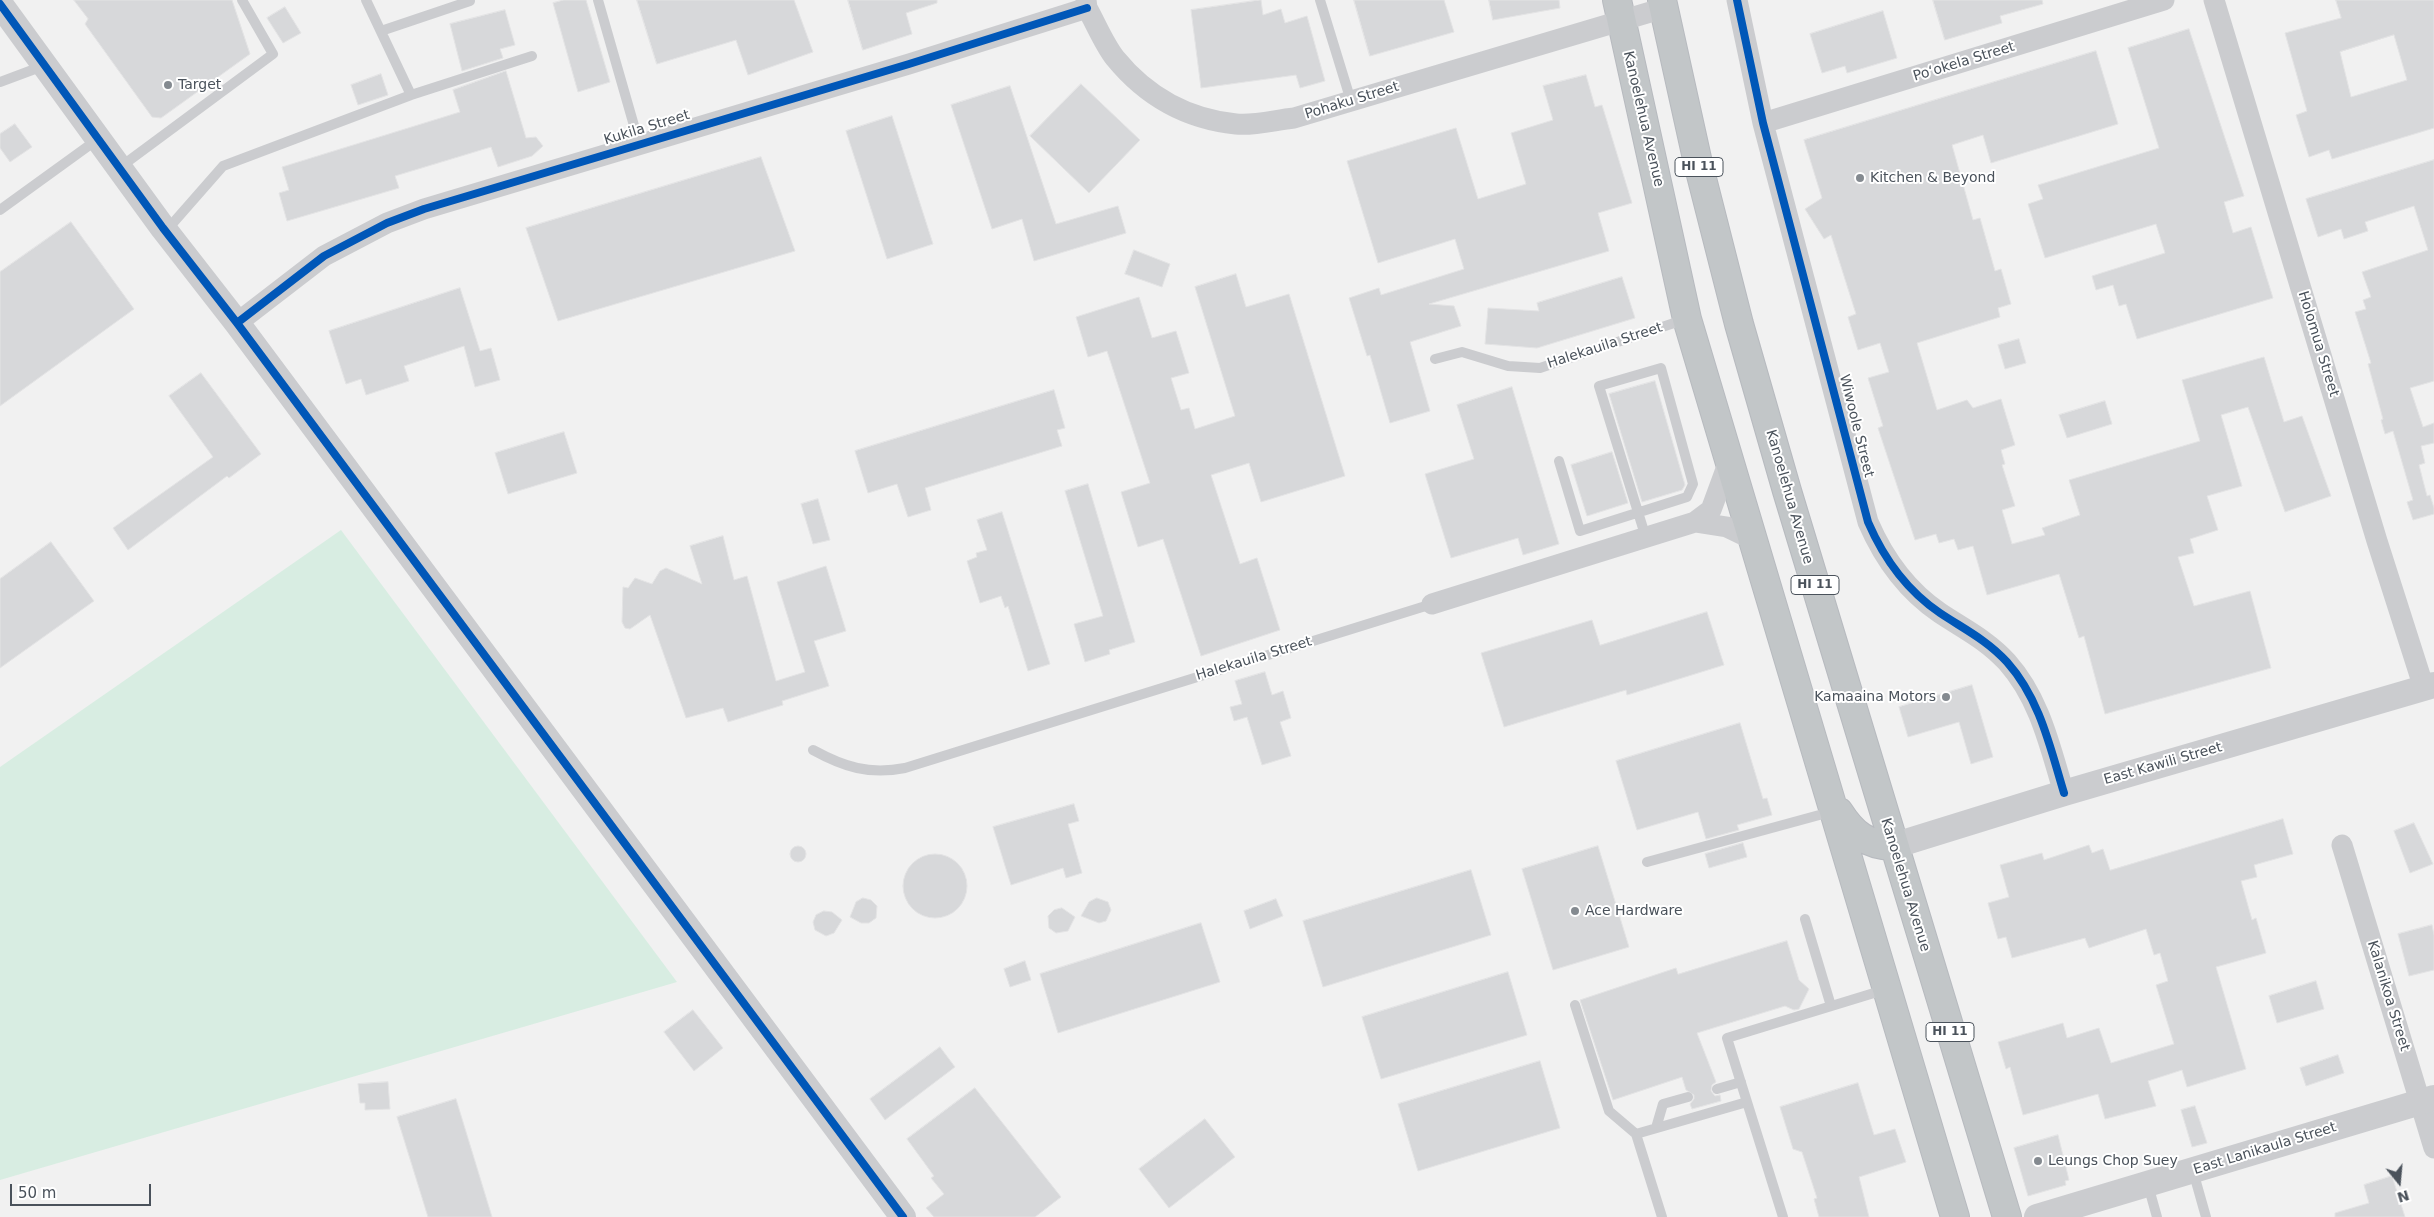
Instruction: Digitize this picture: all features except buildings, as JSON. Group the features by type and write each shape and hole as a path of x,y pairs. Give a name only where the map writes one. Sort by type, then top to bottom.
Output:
{"highway":[{"name":"Kanoelehua Avenue","path":"1663,4 1698,163 1739,324 1893,846 2007,1217"},
{"name":"Kanoelehua Avenue","path":"1619,11 1688,319 1729,462 1835,807 1951,1213"},
{"path":"1835,807 1847,824 1868,842 1878,846 1893,846"},
{"path":"1864,907 1863,892 1867,880 1880,858 1893,846"}],"street":[{"name":"Wiwoole Street","path":"1737,0 1763,123 1868,522 1892,568 1915,594 1940,613 1982,638 2007,662 2026,686 2040,714 2064,793"},
{"name":"Po‘okela Street","path":"1763,123 2164,0"},
{"name":"Holomua Street","path":"2214,0 2377,541 2429,686"},
{"path":"0,4 119,168 237,323 903,1217"},
{"name":"Kukila Street","path":"237,323 324,256 387,223 424,209 639,143 909,64 1087,4"},
{"name":"Pohaku Street","path":"1087,4 1114,57 1137,82 1162,101 1197,117 1238,124 1294,118 1351,101 1619,11 1663,4"},
{"name":"Halekauila Street","path":"1432,604 1695,522 1711,510 1729,462"},
{"name":"Halekauila Street","path":"1695,522 1727,527 1754,540"},
{"name":"East Kawili Street","path":"1893,846 2064,793 2429,686"},
{"name":"Kalanikoa Street","path":"2342,845 2427,1100 2434,1148"},
{"name":"East Lanikaula Street","path":"2038,1217 2427,1100"}],"lane":[{"path":"119,168 273,54 242,0"},
{"path":"366,0 411,95"},
{"path":"598,0 639,143"},
{"path":"1320,0 1351,101"},
{"path":"381,31 470,1"},
{"path":"166,231 223,166 411,95 532,56"},
{"path":"0,82 44,65"},
{"path":"0,210 98,138"},
{"name":"Halekauila Street","path":"1435,358 1462,352 1508,366 1540,368 1688,319"},
{"path":"1559,461 1580,531 1638,513 1687,497 1693,484 1661,368 1599,386 1638,513 1646,538"},
{"name":"Halekauila Street","path":"814,750 839,764 853,767 871,770 905,768 1432,604"},
{"path":"1647,862 1835,807"},
{"path":"1805,920 1831,1006"},
{"path":"1783,1217 1727,1038 1888,989"},
{"path":"1575,1005 1609,1111 1636,1134 1662,1217"},
{"path":"1718,1089 1741,1082"},
{"path":"1656,1128 1664,1104 1688,1097"},
{"path":"1636,1134 1747,1102"},
{"path":"2192,1171 2206,1217"},
{"path":"2148,1184 2157,1217"}],"green space":[{"path":"341,530 677,982 0,1180 0,767"}],"cycle path":[{"path":"1737,0 1763,123 1868,522 1881,549 1906,584 1940,613 1991,647 2018,676 2043,724 2064,793"},
{"path":"0,4 163,228 237,323 903,1217"},
{"path":"237,323 324,256 387,223 424,209 909,64 1087,8"}],"place":[{"name":"Target","path":"168,85"},
{"name":"Kitchen & Beyond","path":"1860,178"},
{"name":"Kamaaina Motors","path":"1946,697"},
{"name":"Ace Hardware","path":"1575,911"},
{"name":"Leungs Chop Suey","path":"2038,1161"}]}
